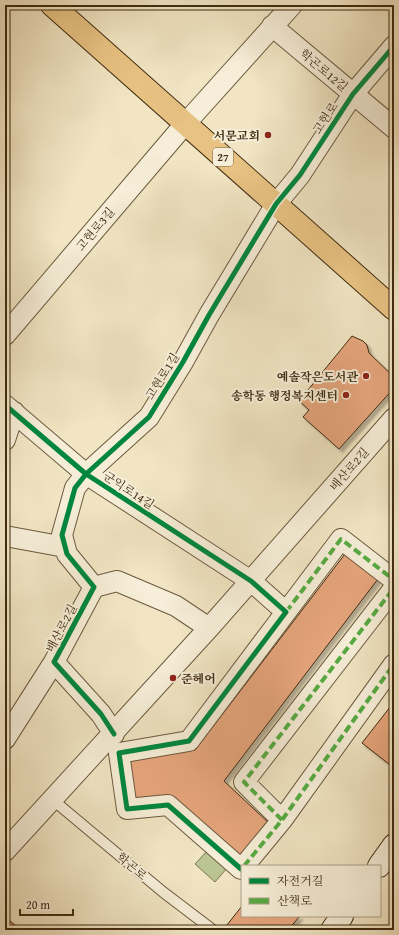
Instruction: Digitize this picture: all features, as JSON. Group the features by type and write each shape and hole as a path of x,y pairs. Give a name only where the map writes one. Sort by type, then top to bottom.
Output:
{"main road":[{"name":"27","path":"52,5 394,309"}],"street":[{"path":"185,124 292,5"},
{"name":"학곤로12길","path":"272,26 394,128"},
{"name":"고현로","path":"276,204 300,175 353,94 394,46"},
{"name":"고현로3길","path":"5,335 185,124"},
{"name":"고현로1길","path":"65,547 62,535 66,515 75,488 86,474 149,417 184,362 209,315 276,204"},
{"name":"군익로14길","path":"9,409 86,474 251,581 286,612"},
{"name":"군익로14길","path":"5,440 9,409"},
{"name":"배산로2길","path":"5,851 114,734 394,418"},
{"path":"5,536 65,547 67,554 94,587 117,581 176,606 209,628"},
{"path":"241,867 168,805 127,809 118,753 190,741 341,539 394,580"},
{"name":"배산로2길","path":"94,587 54,662 101,714 114,734"},
{"path":"282,820 244,782 394,588"},
{"path":"5,739 54,662"},
{"path":"244,865 282,820 394,664"},
{"path":"380,865 394,845"},
{"path":"332,930 341,917"}],"lane":[{"name":"학곤로","path":"53,800 163,892 213,930"}],"green space":[{"path":"208,850 228,867 215,882 195,864"}],"building":[{"name":"송학동 행정복지센터","path":"352,336 363,341 367,345 369,353 394,377 394,388 339,449 303,417 309,410 299,401"},
{"path":"345,554 378,579 224,781 271,825 238,857 170,801 132,804 123,756 195,750"},
{"path":"394,702 394,768 362,743"},
{"path":"241,907 241,917 299,917 288,930 223,930"},
{"path":"5,917 21,930 5,930"}],"marked path":[{"path":"286,612 341,539 394,580"},
{"path":"282,820 244,782 394,588"},
{"path":"245,865 282,820 394,664"}],"cycle path":[{"path":"114,734 101,714 54,662 94,587 67,554 62,535 75,488 86,474 149,417 276,204 300,175 353,94 394,46"},
{"path":"5,405 86,474 251,581 286,612 189,741 119,753 127,809 168,805 241,869"}],"place":[{"name":"서문교회","path":"268,135"},
{"name":"예솔작은도서관","path":"366,376"},
{"name":"송학동 행정복지센터","path":"346,395"},
{"name":"준헤어","path":"173,678"}]}
